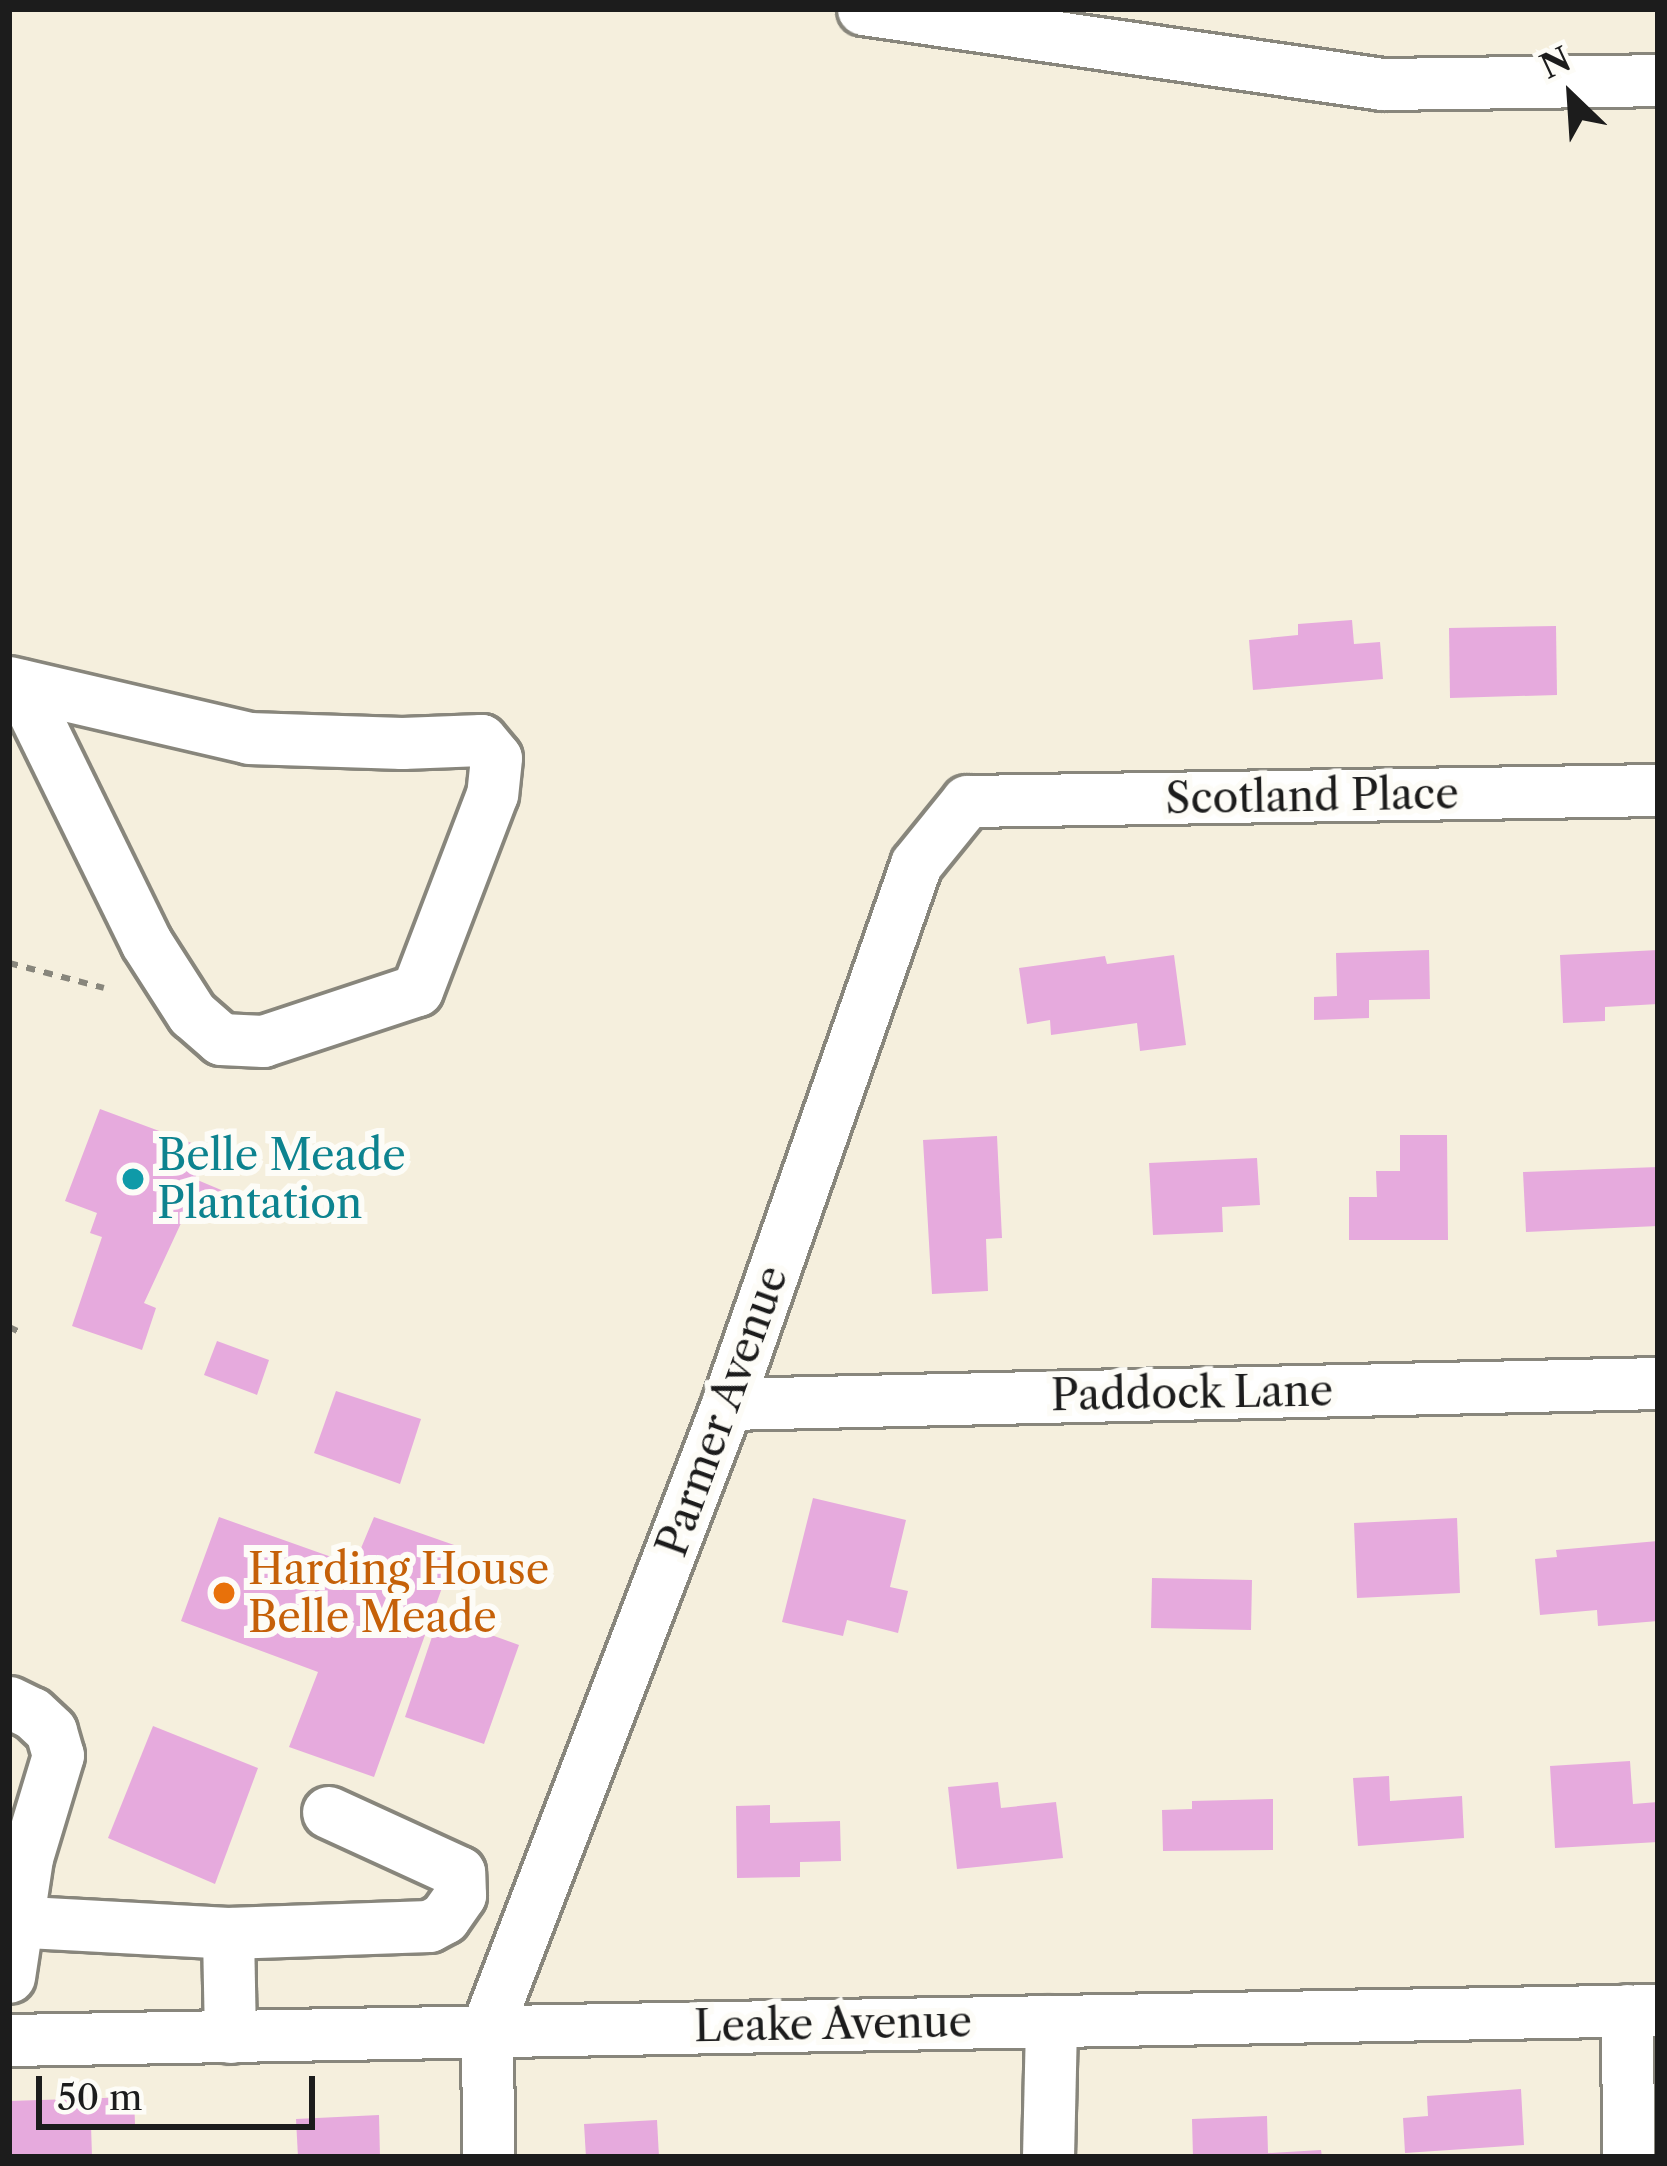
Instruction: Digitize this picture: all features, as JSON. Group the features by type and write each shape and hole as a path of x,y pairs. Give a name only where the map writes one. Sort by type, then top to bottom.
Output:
{"street":[{"path":"863,9 1382,84 1658,80"},
{"path":"14,683 249,738 482,740 496,758 492,794 418,990 263,1041 221,1040 191,1014 146,942 14,683"},
{"name":"Scotland Place","path":"967,801 1658,790"},
{"name":"Parmer Avenue","path":"487,2029 727,1404 916,864 967,801"},
{"name":"Paddock Lane","path":"727,1404 1658,1383"},
{"path":"9,1702 32,1713 51,1731 58,1755 18,1850 9,1977"},
{"path":"12,1922 229,1933 429,1927 443,1918 460,1895 459,1872 328,1812"},
{"path":"229,1933 230,2037"},
{"path":"1628,2157 1643,2010"},
{"name":"Leake Avenue","path":"9,2040 1643,2010"},
{"path":"1048,2157 1051,2021"},
{"path":"487,2029 488,2157"}],"path":[{"path":"9,963 104,988"},
{"path":"9,1327 22,1333"}],"building":[{"path":"1352,620 1354,644 1380,642 1383,679 1253,690 1249,640 1298,635 1298,624"},
{"path":"1556,626 1557,695 1450,698 1449,628"},
{"path":"1429,950 1430,999 1369,1000 1369,1018 1314,1020 1314,997 1337,996 1336,953"},
{"path":"1658,950 1658,1004 1605,1007 1605,1021 1563,1023 1560,955"},
{"path":"1174,955 1186,1045 1140,1051 1137,1023 1051,1035 1050,1020 1027,1024 1019,968 1105,956 1107,964"},
{"path":"100,1109 205,1148 195,1179 226,1192 217,1216 189,1206 144,1303 156,1308 142,1350 72,1326 102,1237 90,1233 97,1213 65,1201"},
{"path":"1400,1135 1447,1135 1448,1240 1349,1240 1349,1197 1377,1197 1376,1171 1400,1171"},
{"path":"997,1136 1002,1238 986,1239 988,1291 932,1294 923,1140"},
{"path":"1257,1158 1260,1205 1222,1207 1223,1232 1153,1235 1149,1163"},
{"path":"1658,1167 1658,1226 1526,1232 1523,1172"},
{"path":"217,1341 269,1360 257,1395 204,1375"},
{"path":"336,1391 421,1419 400,1484 314,1453"},
{"path":"813,1498 906,1520 890,1587 908,1591 898,1633 847,1620 843,1636 782,1622"},
{"path":"219,1517 354,1565 374,1517 457,1546 374,1777 289,1747 318,1672 181,1621"},
{"path":"1457,1518 1460,1593 1357,1598 1354,1523"},
{"path":"1658,1541 1658,1621 1598,1626 1597,1610 1540,1615 1535,1559 1557,1557 1556,1550"},
{"path":"1152,1578 1252,1580 1251,1630 1151,1628"},
{"path":"439,1616 519,1645 484,1744 405,1717"},
{"path":"153,1726 258,1768 215,1884 108,1838"},
{"path":"1630,1761 1633,1804 1658,1802 1658,1842 1555,1848 1550,1766"},
{"path":"1389,1776 1390,1801 1462,1796 1464,1838 1358,1846 1353,1778"},
{"path":"998,1782 1001,1808 1056,1802 1063,1858 957,1869 948,1787"},
{"path":"1273,1799 1273,1850 1163,1851 1162,1810 1192,1809 1192,1801"},
{"path":"770,1805 770,1823 840,1821 841,1861 800,1862 800,1877 737,1878 736,1806"},
{"path":"1521,2089 1524,2145 1405,2153 1403,2118 1428,2116 1427,2096"},
{"path":"134,2097 135,2124 91,2125 92,2157 9,2157 9,2101"},
{"path":"379,2115 380,2157 298,2157 296,2119"},
{"path":"1267,2116 1268,2153 1321,2150 1322,2157 1193,2157 1192,2119"},
{"path":"657,2120 659,2157 586,2157 584,2124"}],"place":[{"name":"Belle Meade Plantation","path":"133,1179"},
{"name":"Harding House Belle Meade","path":"224,1593"}]}
